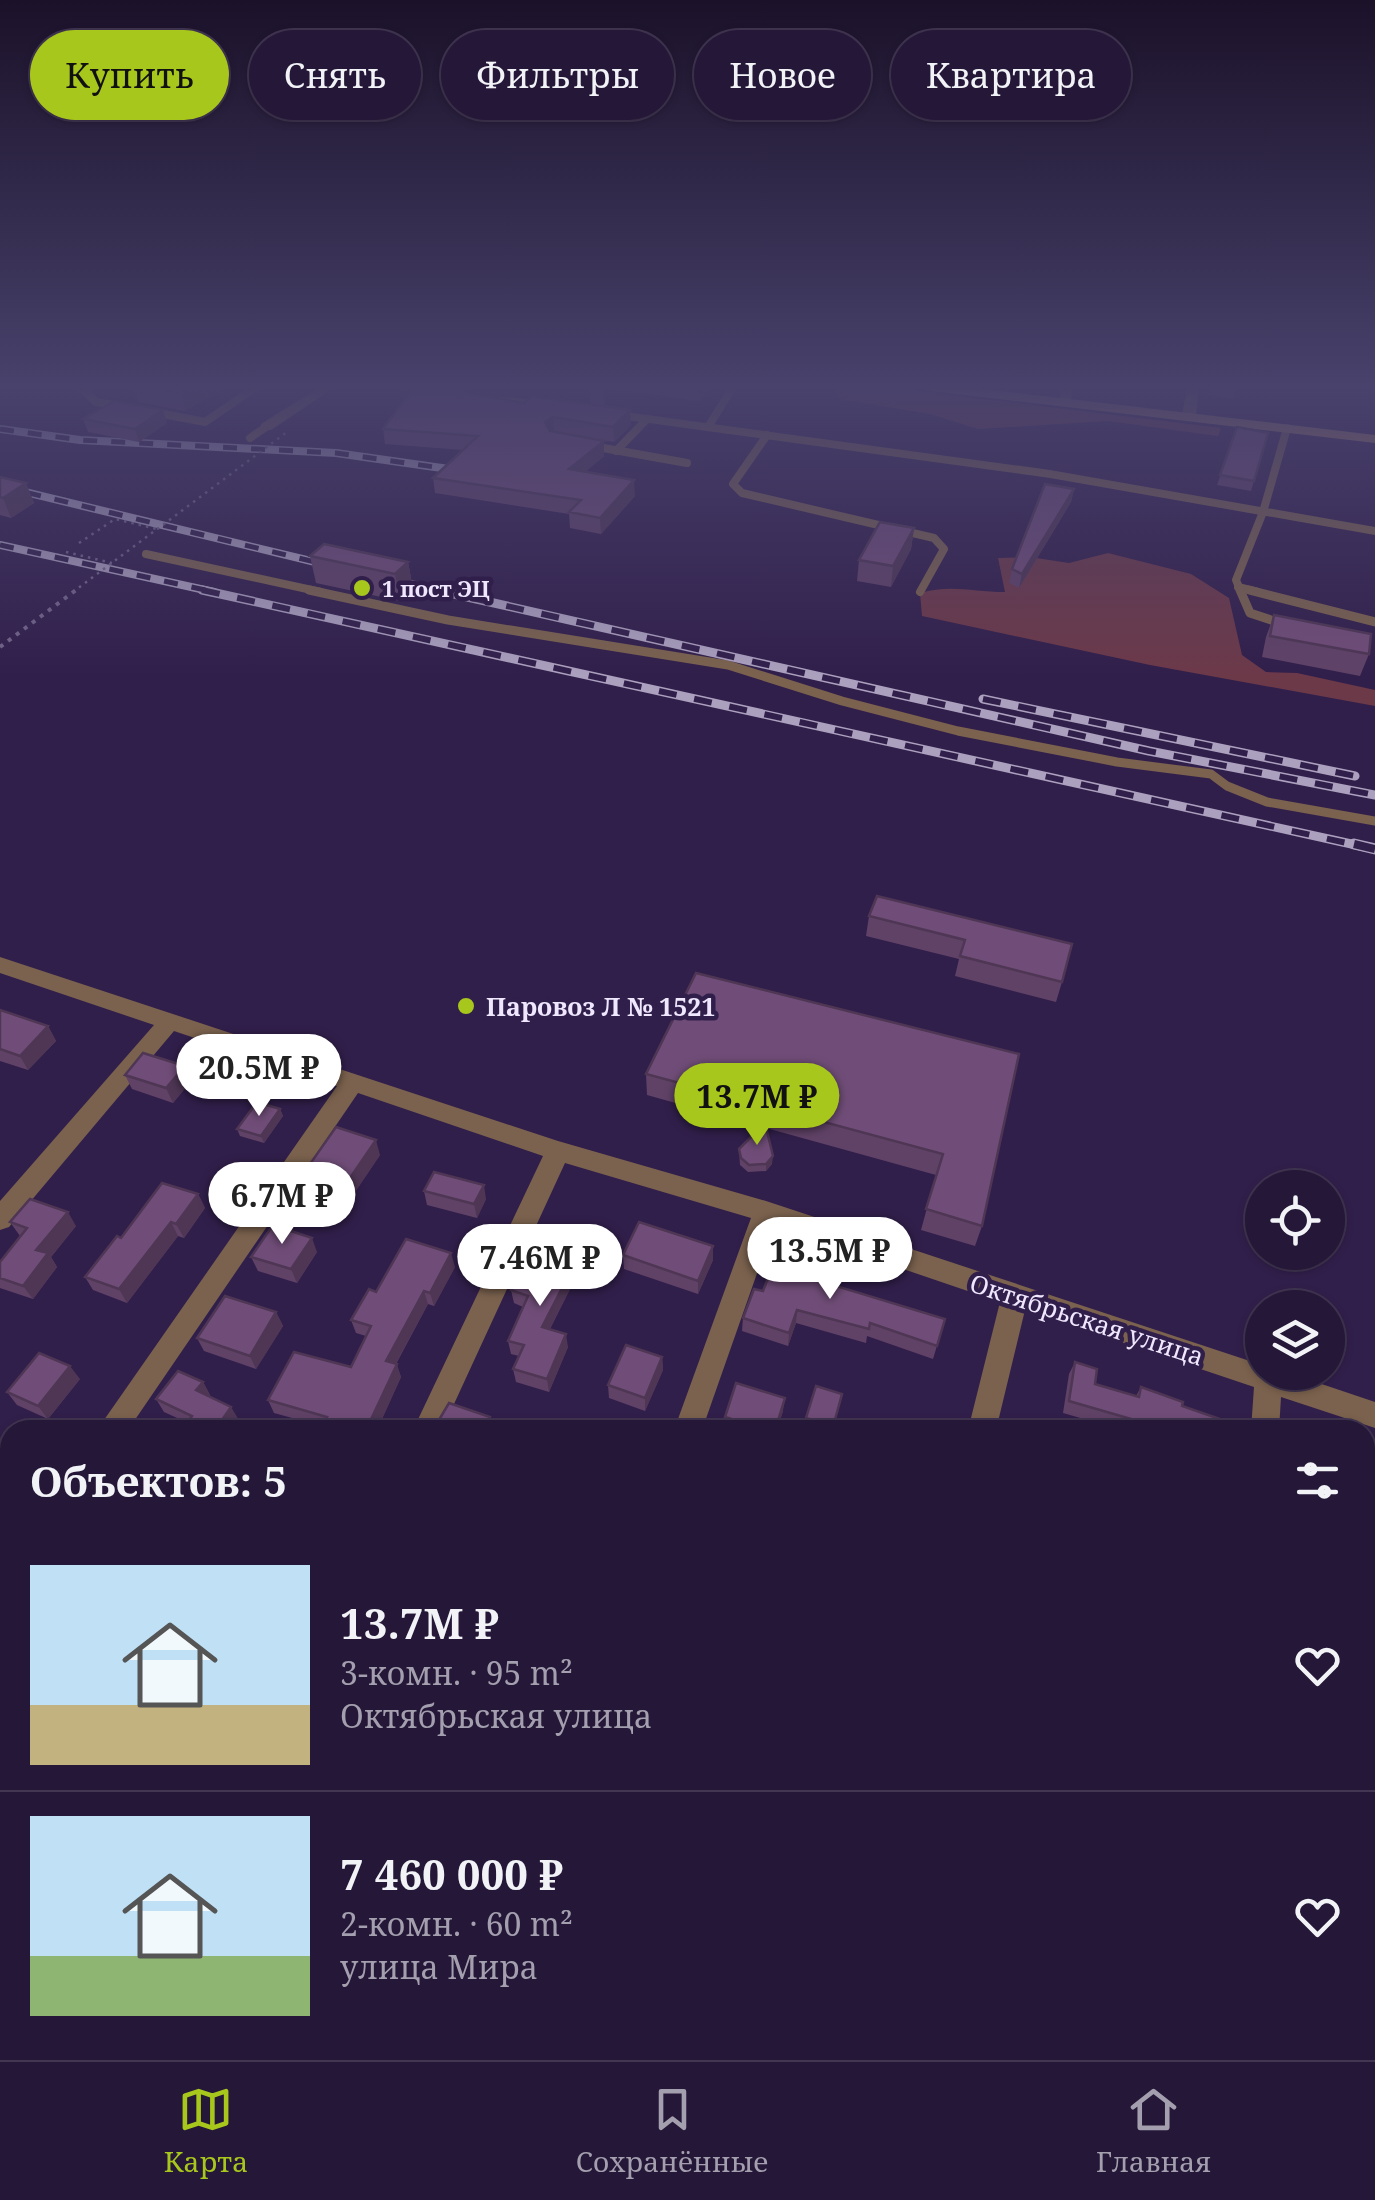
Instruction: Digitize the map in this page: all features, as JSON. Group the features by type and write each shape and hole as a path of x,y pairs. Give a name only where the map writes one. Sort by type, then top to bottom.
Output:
{"street":[{"path":"1101,483 1375,531"},
{"name":"Октябрьская улица","path":"0,966 558,1151 766,1212 1245,1371"},
{"path":"0,1219 168,1024"},
{"path":"118,1420 352,1083"},
{"path":"432,1420 558,1151"},
{"path":"692,1420 766,1212"},
{"path":"984,1420 1015,1295"},
{"path":"1266,1420 1267,1390"},
{"name":"Октябрьская улица","path":"1301,1390 1375,1415"}],"lane":[{"path":"734,483 742,493 934,538 944,549 920,593"},
{"path":"1271,483 1236,580 1250,613 1299,627"},
{"path":"146,554 448,620 728,665 842,701 958,731 1102,760 1211,774 1220,783 1259,799 1375,821"},
{"path":"1238,587 1375,622"}],"path":[{"path":"0,647 218,483"},
{"path":"79,543 114,519 157,529"},
{"path":"66,552 112,563"}],"shaded area":[{"path":"1108,553 1191,574 1229,598 1242,655 1266,672 1297,673 1375,690 1375,706 1150,665 922,616 920,593 952,589 1005,592 998,558 1030,557 1069,563"}],"building":[{"path":"0,483 26,483 3,498"},
{"path":"468,483 631,483 600,518 569,512 581,500"},
{"path":"1045,484 1074,489 1022,574 1012,569"},
{"path":"880,522 914,528 893,566 859,560"},
{"path":"324,544 408,562 395,574 310,556"},
{"path":"1274,615 1371,634 1369,654 1270,636"},
{"path":"877,896 1072,944 1062,982 960,956 965,940 869,916"},
{"path":"696,973 1019,1054 982,1226 926,1209 943,1154 646,1074"},
{"path":"0,1010 48,1026 20,1056 0,1049"},
{"path":"143,1053 185,1066 166,1088 125,1075"},
{"path":"257,1102 280,1109 261,1136 237,1129"},
{"path":"765,1123 773,1156 766,1164 749,1165 741,1158 739,1149"},
{"path":"336,1127 376,1140 350,1178 310,1164"},
{"path":"434,1172 484,1185 474,1204 424,1191"},
{"path":"162,1183 198,1194 119,1289 85,1277 117,1236 121,1238"},
{"path":"30,1199 68,1212 36,1250 48,1253 23,1286 0,1278 0,1262 27,1228 10,1222"},
{"path":"639,1222 713,1246 698,1281 623,1255"},
{"path":"273,1225 312,1238 291,1269 251,1257"},
{"path":"406,1239 451,1253 430,1293 424,1291 386,1361 397,1364 371,1420 325,1420 327,1417 268,1400 294,1352 351,1367 371,1326 351,1320 369,1289 376,1292"},
{"path":"782,1242 812,1251 803,1276 945,1319 937,1346 870,1323 869,1329 797,1310 789,1333 743,1318 754,1289 763,1291"},
{"path":"536,1243 578,1257 542,1327 566,1334 547,1379 513,1369 524,1345 508,1341 528,1296 511,1290"},
{"path":"225,1296 276,1312 250,1356 197,1338"},
{"path":"626,1345 662,1357 645,1398 608,1385"},
{"path":"39,1353 70,1366 38,1406 7,1392"},
{"path":"1075,1362 1097,1369 1095,1384 1139,1397 1141,1387 1223,1420 1135,1420 1069,1401"},
{"path":"178,1371 203,1382 196,1390 231,1407 222,1420 189,1420 192,1416 156,1399"},
{"path":"736,1383 785,1398 778,1420 725,1417"},
{"path":"816,1386 842,1394 835,1420 806,1418"},
{"path":"449,1403 490,1417 489,1420 439,1420"}],"railway":[{"path":"0,486 340,568"},
{"path":"0,545 214,592"},
{"path":"384,578 447,592"},
{"path":"202,590 1365,847"},
{"path":"436,590 1149,751 1375,795"},
{"path":"983,699 1355,776"},
{"path":"1354,844 1375,849"}],"place":[{"name":"1 пост ЭЦ","path":"362,588"},
{"name":"Паровоз Л № 1521","path":"466,1006"}]}
